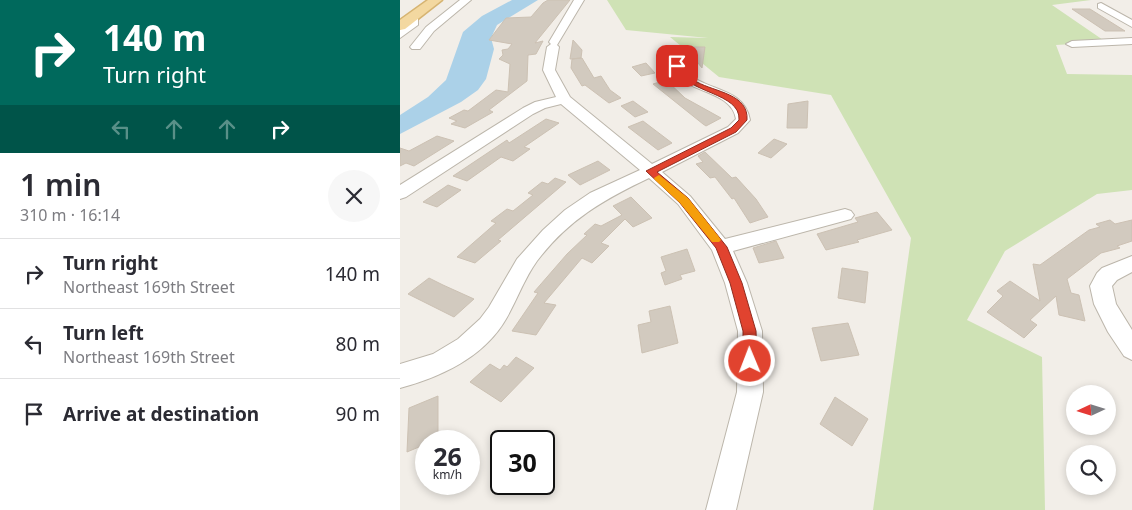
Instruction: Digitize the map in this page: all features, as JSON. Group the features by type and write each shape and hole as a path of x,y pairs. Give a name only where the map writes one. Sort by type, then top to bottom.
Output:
{"main road":[{"path":"400,17 425,0"},
{"path":"400,26 436,0"}],"street":[{"path":"416,47 430,29 466,0"},
{"path":"579,0 554,44 549,70 564,99 684,200 721,247 736,283 750,331 750,392 721,510"},
{"path":"1102,6 1132,24"},
{"path":"1119,17 1132,16"},
{"path":"400,35 413,25 413,17"},
{"path":"1072,44 1132,40"},
{"path":"400,376 439,364 473,341 496,316 522,268 534,251 558,227 596,197 734,130 743,120 742,108 733,100 694,84 680,72 672,52"},
{"path":"400,193 528,111 540,105 564,99"},
{"path":"721,247 845,215"},
{"path":"1132,264 1111,273 1103,280 1100,291 1103,303 1132,349"}],"green space":[{"path":"607,0 1091,0 1052,5 1106,42 1056,45 1067,74 1132,75 1132,190 1097,194 1005,251 967,320 1042,357 1045,510 873,510 911,238 831,95 719,77 670,37 708,38 626,30"}],"water":[{"path":"512,0 538,0 497,25 491,38 494,49 486,79 478,90 461,102 400,134 400,115 428,97 446,80 463,32 482,16"}],"building":[{"path":"548,0 570,0 535,43 543,41 536,54 528,55 527,81 489,110 493,112 465,128 451,124 457,121 449,118 464,110 468,111 496,90 508,92 510,64 499,59 503,55 502,50 508,49 512,44 489,40 506,18 531,17"},
{"path":"1072,9 1090,9 1125,31 1105,31"},
{"path":"573,40 582,50 581,58 570,59"},
{"path":"685,47 705,47 702,68"},
{"path":"582,58 594,78 601,76 610,90 621,98 609,103 585,85 582,86 571,68 572,59"},
{"path":"646,63 655,73 641,76 632,67"},
{"path":"666,80 685,98 721,118 706,126 703,124 653,84"},
{"path":"633,101 648,112 635,117 621,106"},
{"path":"808,101 807,128 787,128 788,104"},
{"path":"546,119 559,123 524,147 530,149 513,161 501,157 467,181 453,176 507,140 509,143"},
{"path":"643,121 672,143 658,150 628,127"},
{"path":"437,136 454,141 414,166 406,163 400,166 400,148 409,151"},
{"path":"774,139 787,144 771,158 758,153"},
{"path":"705,152 732,178 736,177 756,199 768,217 750,223 734,198 732,199 715,177 710,178 696,164 703,162 698,156"},
{"path":"598,161 610,170 580,185 568,175"},
{"path":"555,178 566,182 498,240 501,241 475,263 457,257 496,223 491,221 507,209 513,211 533,195 528,193 542,182 548,184"},
{"path":"448,185 461,190 437,207 423,202"},
{"path":"631,197 652,218 633,227 625,219 601,243 609,246 592,263 582,258 544,303 556,305 536,335 512,331 538,293 534,292 567,254 587,235 584,234 595,224 601,226 622,215 613,206"},
{"path":"877,212 892,230 857,240 859,242 826,250 817,234 858,222 855,218"},
{"path":"1110,220 1115,224 1132,220 1132,241 1117,246 1120,248 1101,253 1067,279 1071,293 1079,295 1085,321 1059,315 1056,296 1030,320 1037,325 1024,338 987,312 1003,296 997,291 1010,281 1040,301 1033,264 1040,265 1089,230 1100,227 1096,224"},
{"path":"776,241 784,258 759,263 753,248"},
{"path":"687,249 695,271 680,275 682,279 665,285 661,273 666,271 661,257"},
{"path":"842,268 868,272 865,303 838,298"},
{"path":"429,278 474,299 454,317 408,294"},
{"path":"670,306 678,343 642,353 638,325 651,322 649,311"},
{"path":"848,323 859,355 821,361 812,328"},
{"path":"516,357 534,368 501,402 470,382 490,364 500,370 504,365 507,367"},
{"path":"438,396 438,430 415,430 415,449 407,452 409,408"},
{"path":"835,397 868,419 852,446 820,424"}],"slow traffic":[{"path":"659,178 684,200 715,240"}],"route":[{"path":"677,66 680,72 694,84 733,100 742,108 744,114 741,124 734,130 651,171 684,200 721,247 736,283 750,331 750,361"}]}
